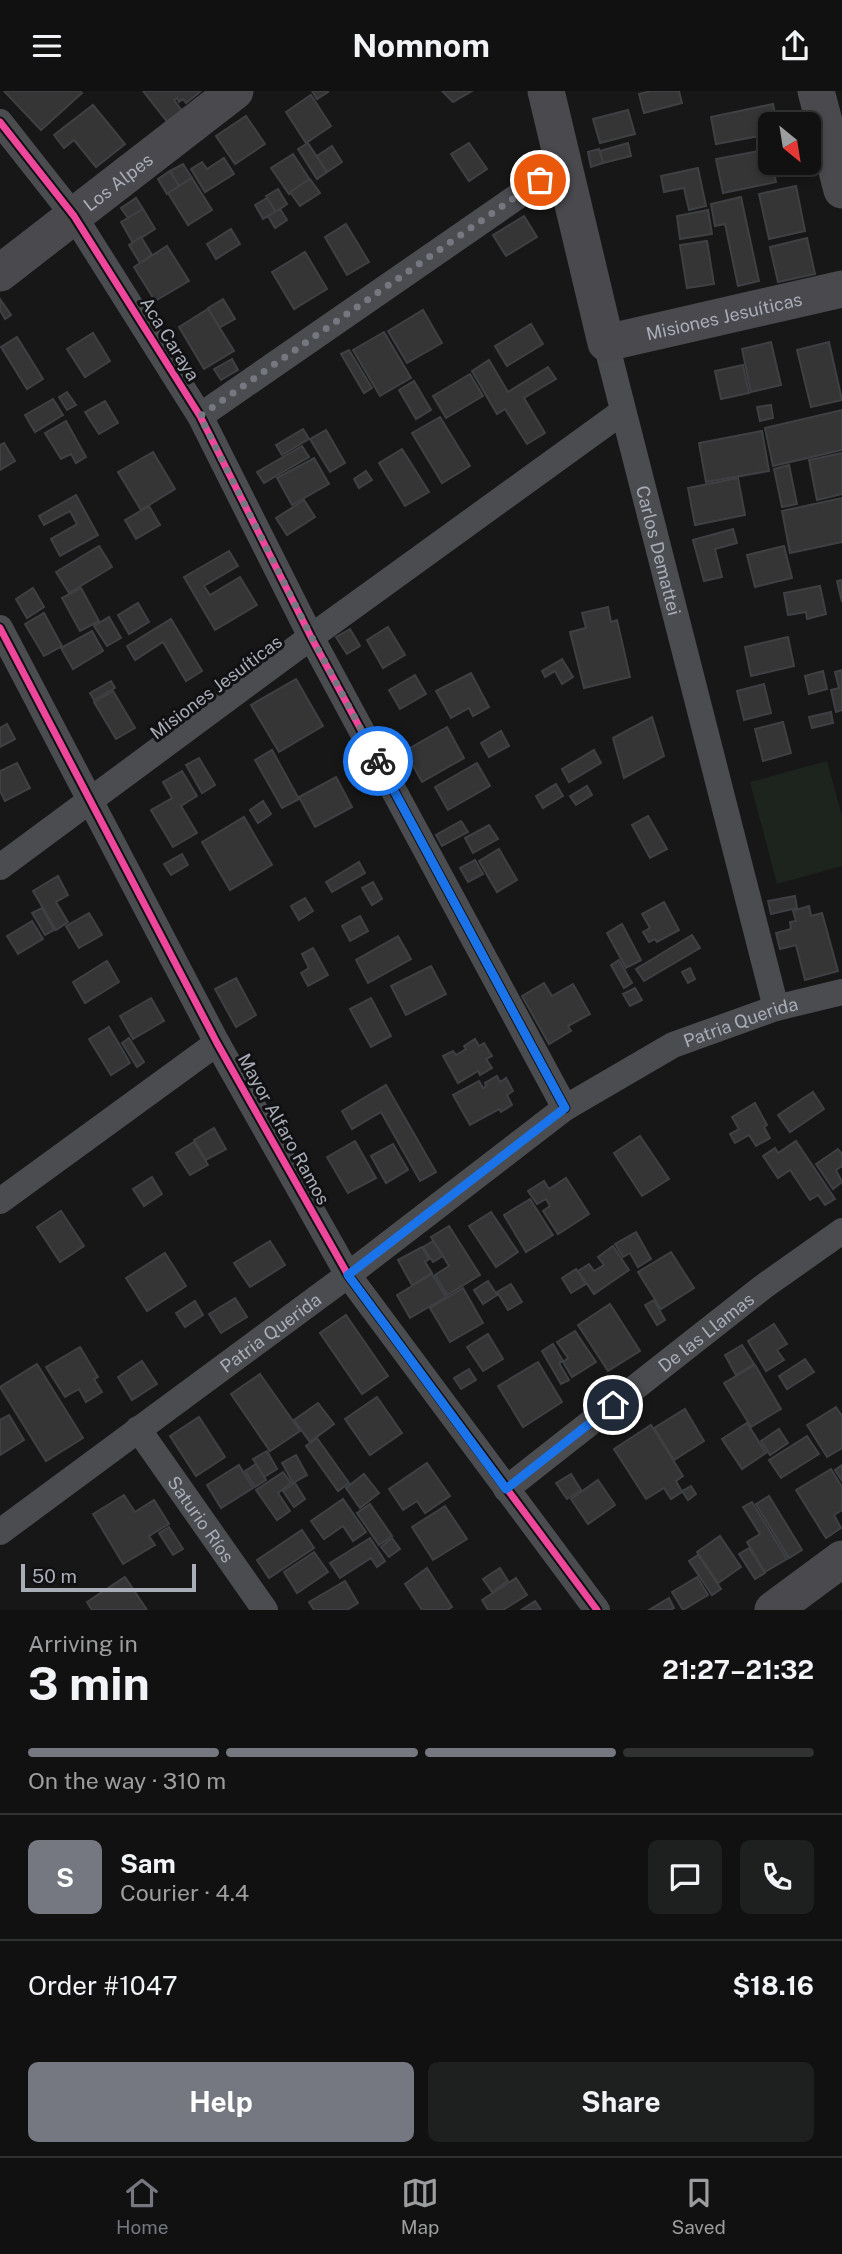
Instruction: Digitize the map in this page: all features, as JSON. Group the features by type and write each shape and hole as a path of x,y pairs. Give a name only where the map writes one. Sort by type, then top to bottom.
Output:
{"street":[{"name":"Los Alpes","path":"0,273 236,91"},
{"name":"Carlos Demattei","path":"546,91 622,411 776,1008"},
{"path":"816,91 842,190"},
{"name":"Aca Caraya","path":"0,122 75,216 200,416 311,636 565,1108"},
{"path":"200,416 563,165"},
{"name":"Misiones Jesuíticas","path":"606,343 842,289"},
{"name":"Misiones Jesuíticas","path":"0,867 311,636 622,411"},
{"name":"Mayor Alfaro Ramos","path":"0,628 217,1043 348,1275 597,1610"},
{"name":"Patria Querida","path":"0,1532 348,1275 565,1108 673,1045 776,1008 842,992"},
{"path":"0,1201 217,1043"},
{"name":"De las Llamas","path":"506,1489 763,1287 842,1230"},
{"name":"Saturio Ríos","path":"138,1429 265,1610"},
{"path":"773,1610 842,1559"}],"shaded area":[{"path":"827,761 842,816 842,866 777,884 750,782"}],"building":[{"path":"4,91 80,91 82,93 41,130"},
{"path":"143,91 201,91 186,103 183,99 179,102 177,98 174,100 183,112 169,124"},
{"path":"312,91 328,91 328,92 317,99"},
{"path":"442,91 472,91 453,102"},
{"path":"679,91 682,103 644,113 639,94"},
{"path":"311,95 331,126 306,143 286,112"},
{"path":"773,104 775,112 758,112 758,136 716,144 711,117"},
{"path":"93,105 125,144 96,167 74,140 64,148 54,135"},
{"path":"628,110 635,134 600,143 593,119"},
{"path":"246,116 265,144 235,164 216,136"},
{"path":"308,143 327,172 317,179 298,149"},
{"path":"469,143 487,169 469,181 451,154"},
{"path":"628,143 631,156 603,163 600,151"},
{"path":"332,146 342,162 327,172 317,156"},
{"path":"599,149 603,163 591,167 588,152"},
{"path":"758,151 758,175 775,175 776,182 723,193 716,159"},
{"path":"293,154 310,180 289,194 271,168"},
{"path":"224,158 234,174 205,192 191,169 202,162 207,169"},
{"path":"183,164 192,178 179,186 170,171"},
{"path":"698,168 706,206 689,210 684,188 664,192 661,176"},
{"path":"170,171 179,186 167,194 158,179"},
{"path":"192,178 212,210 188,225 168,193"},
{"path":"310,179 320,193 300,206 290,192"},
{"path":"796,186 805,231 769,239 759,194"},
{"path":"278,189 287,204 276,212 266,196"},
{"path":"741,197 759,281 738,286 725,224 715,226 711,204"},
{"path":"136,198 143,209 128,218 121,208"},
{"path":"267,198 276,212 263,219 255,205"},
{"path":"143,209 155,229 133,243 121,222"},
{"path":"280,209 287,220 275,228 268,216"},
{"path":"708,210 712,234 680,239 677,216"},
{"path":"524,216 537,237 506,256 493,235"},
{"path":"346,224 369,262 347,275 325,237"},
{"path":"231,229 240,244 216,259 207,244"},
{"path":"141,237 152,255 140,263 129,245"},
{"path":"807,238 815,274 778,282 770,247"},
{"path":"707,241 714,284 687,288 680,245"},
{"path":"167,246 189,281 155,301 134,267"},
{"path":"305,252 327,289 294,309 272,272"},
{"path":"0,299 11,315 5,319 0,310"},
{"path":"223,299 235,319 219,328 208,308"},
{"path":"208,309 234,351 204,369 179,327"},
{"path":"423,310 442,343 407,363 388,331"},
{"path":"531,324 543,344 507,366 495,346"},
{"path":"384,332 411,378 380,396 353,350"},
{"path":"93,333 110,361 85,377 67,349"},
{"path":"17,337 43,379 27,389 1,347"},
{"path":"771,342 781,385 751,392 742,349"},
{"path":"829,342 842,400 811,407 797,350"},
{"path":"349,350 372,388 364,393 341,354"},
{"path":"232,359 238,370 221,380 214,369"},
{"path":"489,360 508,392 548,367 556,379 524,398 545,433 527,444 505,409 497,414 472,371"},
{"path":"743,365 749,393 721,399 715,371"},
{"path":"470,374 483,396 446,418 433,396"},
{"path":"414,381 431,410 416,419 399,390"},
{"path":"67,392 76,405 67,410 59,397"},
{"path":"53,399 63,415 35,432 25,415"},
{"path":"105,401 118,423 99,434 85,412"},
{"path":"771,405 773,418 760,421 757,407"},
{"path":"842,410 842,450 773,466 765,428"},
{"path":"440,417 470,466 442,483 412,433"},
{"path":"66,421 86,457 76,463 71,454 61,459 45,433"},
{"path":"303,429 309,439 282,455 276,445"},
{"path":"326,430 345,463 330,472 310,439"},
{"path":"762,431 769,471 706,482 699,443"},
{"path":"4,443 15,461 0,470 0,445"},
{"path":"302,446 309,457 264,483 257,472"},
{"path":"402,449 429,492 405,506 379,463"},
{"path":"153,452 175,489 141,510 118,472"},
{"path":"842,453 842,494 817,500 809,460"},
{"path":"314,458 329,484 292,505 277,478"},
{"path":"789,465 797,504 782,507 774,469"},
{"path":"366,471 372,480 359,488 354,479"},
{"path":"738,478 745,515 695,525 688,488"},
{"path":"76,495 98,535 60,556 51,539 77,524 70,511 44,525 39,516"},
{"path":"842,498 842,542 790,553 782,511"},
{"path":"304,500 315,517 287,535 276,518"},
{"path":"149,506 160,525 136,539 125,520"},
{"path":"733,529 737,543 715,549 722,577 704,581 693,540"},
{"path":"99,546 112,567 69,593 56,572"},
{"path":"784,546 792,578 755,587 747,555"},
{"path":"229,551 238,566 204,586 210,595 240,577 257,605 215,630 184,577"},
{"path":"842,580 842,602 837,581"},
{"path":"820,586 826,614 807,619 806,612 788,615 784,593"},
{"path":"33,588 44,607 27,618 16,599"},
{"path":"81,588 99,621 80,631 62,598"},
{"path":"138,603 149,622 129,634 118,615"},
{"path":"608,607 611,622 617,620 630,677 584,688 570,632 586,628 582,613"},
{"path":"44,613 62,646 44,656 25,624"},
{"path":"109,617 121,638 107,646 94,626"},
{"path":"171,619 202,671 186,681 163,642 135,660 127,646"},
{"path":"388,627 405,655 383,668 367,640"},
{"path":"350,629 360,646 347,654 336,637"},
{"path":"92,631 103,651 73,669 61,648"},
{"path":"788,637 794,666 751,676 745,647"},
{"path":"562,659 573,677 562,684 555,671 545,677 542,671"},
{"path":"842,670 842,710 836,712 831,690 839,688 835,672"},
{"path":"823,671 827,689 809,694 805,676"},
{"path":"471,673 489,707 473,716 469,708 451,718 436,691"},
{"path":"415,675 426,694 400,709 389,690"},
{"path":"296,679 323,726 279,752 251,705"},
{"path":"111,681 115,688 94,700 90,693"},
{"path":"764,684 771,713 744,720 737,691"},
{"path":"113,691 135,728 116,739 94,702"},
{"path":"831,712 833,723 812,728 809,717"},
{"path":"652,717 664,756 624,778 613,738"},
{"path":"783,722 791,753 763,761 755,729"},
{"path":"7,724 15,739 0,747 0,728"},
{"path":"447,727 464,758 422,782 405,751"},
{"path":"501,731 509,746 489,757 481,743"},
{"path":"272,750 299,799 282,808 255,760"},
{"path":"594,750 601,763 569,782 562,769"},
{"path":"199,758 215,785 202,793 186,765"},
{"path":"17,763 30,788 5,801 0,791 0,771"},
{"path":"477,763 490,786 448,810 435,787"},
{"path":"182,771 197,796 181,806 197,833 173,847 151,810 172,798 163,782"},
{"path":"336,777 352,807 315,827 299,797"},
{"path":"556,784 563,796 543,808 536,796"},
{"path":"587,786 592,795 576,805 570,796"},
{"path":"263,801 271,814 258,823 250,810"},
{"path":"648,816 667,849 650,858 632,825"},
{"path":"244,817 272,865 230,890 202,842"},
{"path":"461,821 468,832 442,846 436,835"},
{"path":"489,825 498,839 473,853 465,838"},
{"path":"499,849 517,880 497,892 479,861"},
{"path":"182,854 188,865 171,875 164,864"},
{"path":"475,860 483,874 468,882 460,868"},
{"path":"359,862 365,873 332,892 326,882"},
{"path":"58,876 68,895 56,902 68,922 56,930 33,891"},
{"path":"373,882 382,899 372,905 362,888"},
{"path":"795,896 797,908 771,914 768,901"},
{"path":"305,898 313,911 299,920 291,906"},
{"path":"664,902 679,930 657,942 655,939 649,942 643,932 650,928 642,914"},
{"path":"809,906 811,916 822,913 838,971 805,980 796,945 780,949 776,933 791,929 790,922 796,921 793,911"},
{"path":"42,908 54,930 45,935 32,913"},
{"path":"89,913 102,935 79,948 66,926"},
{"path":"360,916 368,931 350,941 342,926"},
{"path":"32,921 43,939 18,954 7,936"},
{"path":"622,924 641,960 626,968 607,933"},
{"path":"692,935 700,948 644,981 636,969"},
{"path":"398,936 411,959 368,983 356,960"},
{"path":"313,948 328,975 308,986 301,973 309,968 302,954"},
{"path":"619,960 632,983 624,988 611,965"},
{"path":"107,961 119,982 85,1003 73,982"},
{"path":"431,966 446,994 406,1015 391,986"},
{"path":"690,968 695,979 688,983 682,972"},
{"path":"236,978 256,1015 236,1027 215,989"},
{"path":"544,983 552,996 573,984 590,1014 568,1026 571,1031 549,1044 522,996"},
{"path":"635,988 642,1000 630,1006 623,994"},
{"path":"151,998 164,1021 133,1039 120,1016"},
{"path":"371,998 391,1036 371,1047 350,1009"},
{"path":"109,1027 130,1063 111,1075 89,1039"},
{"path":"129,1038 144,1062 137,1067 122,1043"},
{"path":"475,1039 479,1046 484,1043 492,1056 486,1059 492,1068 480,1075 478,1071 458,1083 443,1056 453,1051 456,1055"},
{"path":"497,1076 500,1082 506,1078 513,1091 507,1095 512,1105 470,1125 453,1095 479,1081 483,1088 485,1083"},
{"path":"386,1085 436,1172 420,1181 381,1112 352,1129 342,1111"},
{"path":"813,1092 824,1109 790,1132 778,1115"},
{"path":"755,1103 767,1125 764,1127 770,1138 756,1146 749,1135 735,1143 730,1134 739,1129 732,1117"},
{"path":"214,1128 226,1149 206,1160 194,1140"},
{"path":"640,1136 669,1179 642,1196 614,1153"},
{"path":"355,1141 376,1178 348,1193 327,1157"},
{"path":"796,1141 835,1199 825,1205 818,1195 810,1200 790,1170 778,1178 763,1156 775,1148 778,1153"},
{"path":"194,1142 208,1165 190,1175 176,1153"},
{"path":"393,1144 408,1170 386,1183 371,1156"},
{"path":"838,1149 842,1154 842,1166 836,1170 842,1182 833,1189 816,1164"},
{"path":"152,1177 162,1194 144,1206 133,1189"},
{"path":"566,1178 589,1214 558,1234 543,1211 550,1206 546,1199 537,1204 528,1191 544,1181 549,1189"},
{"path":"530,1199 553,1235 526,1252 504,1215"},
{"path":"61,1211 84,1246 60,1262 37,1227"},
{"path":"491,1212 518,1252 496,1267 469,1226"},
{"path":"449,1226 480,1275 447,1295 435,1275 449,1266 431,1237"},
{"path":"636,1232 651,1259 638,1267 630,1253 623,1257 615,1244"},
{"path":"270,1241 285,1265 250,1287 234,1263"},
{"path":"433,1241 443,1256 433,1262 423,1247"},
{"path":"613,1246 629,1270 594,1294 578,1271 589,1264 594,1271 604,1265 598,1257"},
{"path":"422,1247 429,1259 425,1262 432,1273 412,1285 398,1260"},
{"path":"671,1252 694,1288 661,1309 638,1272"},
{"path":"165,1253 186,1286 147,1311 126,1278"},
{"path":"576,1269 586,1284 571,1293 562,1278"},
{"path":"432,1274 446,1297 410,1318 397,1295"},
{"path":"488,1281 497,1295 483,1304 474,1290"},
{"path":"511,1284 522,1302 508,1310 497,1292"},
{"path":"463,1288 483,1323 450,1342 430,1308"},
{"path":"235,1298 247,1317 221,1333 209,1314"},
{"path":"654,1300 665,1320 657,1325 645,1305"},
{"path":"195,1301 203,1315 185,1327 176,1313"},
{"path":"610,1304 640,1351 608,1371 578,1325"},
{"path":"346,1315 388,1376 362,1394 320,1333"},
{"path":"774,1324 787,1344 777,1350 784,1360 766,1371 748,1341"},
{"path":"575,1331 596,1362 572,1377 563,1362 568,1358 557,1342"},
{"path":"488,1334 503,1359 483,1371 467,1347"},
{"path":"553,1344 563,1361 559,1363 569,1380 561,1384 542,1351"},
{"path":"742,1345 754,1364 736,1375 725,1355"},
{"path":"80,1347 98,1377 94,1379 102,1392 86,1402 79,1389 65,1397 46,1367"},
{"path":"805,1359 814,1372 787,1389 779,1376"},
{"path":"142,1361 157,1384 132,1400 118,1377"},
{"path":"538,1362 562,1402 523,1427 498,1386"},
{"path":"37,1364 83,1438 46,1461 0,1387"},
{"path":"755,1365 781,1409 751,1427 724,1383"},
{"path":"469,1369 476,1380 461,1389 454,1378"},
{"path":"260,1374 300,1431 270,1451 231,1394"},
{"path":"377,1397 402,1433 370,1455 345,1419"},
{"path":"318,1403 334,1424 310,1442 294,1420"},
{"path":"836,1407 842,1416 842,1448 827,1457 807,1425"},
{"path":"685,1409 704,1441 674,1460 654,1428"},
{"path":"9,1415 24,1440 0,1455 0,1420"},
{"path":"199,1417 225,1457 196,1476 170,1436"},
{"path":"747,1423 766,1453 742,1469 722,1439"},
{"path":"651,1425 683,1476 676,1481 682,1492 671,1499 664,1488 646,1499 614,1449"},
{"path":"779,1429 788,1443 770,1455 761,1441"},
{"path":"807,1436 819,1454 781,1478 769,1460"},
{"path":"317,1438 349,1483 338,1491 306,1446"},
{"path":"267,1451 277,1469 264,1477 253,1459"},
{"path":"296,1455 307,1475 293,1483 282,1463"},
{"path":"427,1463 450,1496 425,1513 417,1501 403,1510 389,1489"},
{"path":"256,1464 266,1480 255,1487 245,1471"},
{"path":"239,1465 253,1488 221,1508 207,1485"},
{"path":"842,1465 842,1481 835,1470"},
{"path":"831,1469 842,1487 842,1510 834,1515 841,1528 826,1538 796,1490"},
{"path":"283,1472 291,1483 278,1493 290,1511 277,1520 256,1490"},
{"path":"364,1474 379,1493 360,1508 346,1488"},
{"path":"571,1474 581,1490 567,1499 556,1483"},
{"path":"598,1480 615,1505 588,1524 571,1499"},
{"path":"295,1483 305,1499 294,1507 283,1491"},
{"path":"691,1486 696,1494 688,1500 682,1491"},
{"path":"124,1495 135,1512 154,1500 169,1524 149,1536 155,1545 123,1564 93,1514"},
{"path":"769,1496 802,1550 789,1558 756,1504"},
{"path":"343,1499 366,1532 353,1541 343,1526 324,1539 311,1521"},
{"path":"752,1502 787,1559 765,1572 747,1542 760,1534 743,1507"},
{"path":"370,1504 392,1536 379,1545 357,1513"},
{"path":"445,1506 467,1539 433,1560 412,1527"},
{"path":"169,1527 183,1549 173,1555 159,1533"},
{"path":"302,1530 314,1548 269,1578 257,1560"},
{"path":"720,1536 741,1567 718,1583 697,1552"},
{"path":"370,1538 385,1561 377,1567 371,1558 340,1578 330,1563"},
{"path":"392,1538 400,1549 389,1557 381,1547"},
{"path":"749,1548 765,1573 755,1579 739,1554"},
{"path":"314,1552 328,1572 297,1593 284,1572"},
{"path":"698,1555 721,1589 712,1595 689,1561"},
{"path":"427,1568 452,1607 447,1610 422,1610 405,1584"},
{"path":"500,1568 508,1581 492,1592 483,1579"},
{"path":"125,1577 147,1610 92,1610 87,1602"},
{"path":"697,1577 708,1595 683,1610 672,1592"},
{"path":"516,1578 527,1595 503,1610 488,1610 482,1600"},
{"path":"345,1581 358,1603 347,1610 314,1610 309,1602"},
{"path":"669,1598 674,1608 649,1610"},
{"path":"535,1601 541,1610 521,1610"}],"cycle path":[{"path":"0,122 74,216 200,416 311,637 565,1108"},
{"path":"0,628 217,1043 348,1275 597,1610"}],"way so far":[{"path":"378,761 311,636 200,416 540,180"}],"route":[{"path":"378,761 565,1108 348,1275 506,1489 613,1405"}]}
